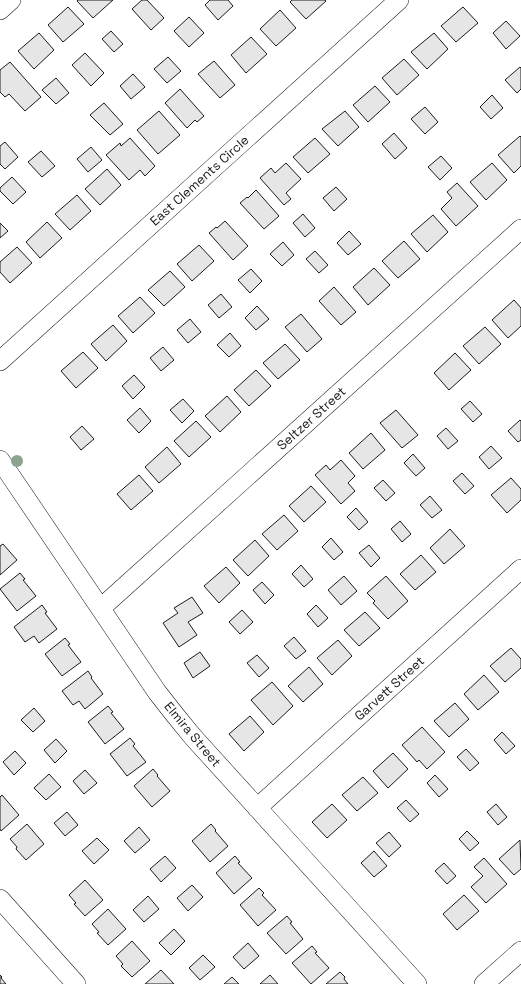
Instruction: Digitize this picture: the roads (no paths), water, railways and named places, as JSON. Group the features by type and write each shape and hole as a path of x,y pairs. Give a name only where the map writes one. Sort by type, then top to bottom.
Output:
{"street":[{"path":"0,10 11,0"},
{"name":"East Clements Circle","path":"0,361 399,0"},
{"name":"Seltzer Street","path":"100,608 521,228"},
{"name":"Elmira Street","path":"0,460 157,692 175,715 193,737 417,984"},
{"name":"Garvett Street","path":"257,808 521,569"},
{"path":"0,900 76,984"},
{"path":"484,984 521,951"}]}
